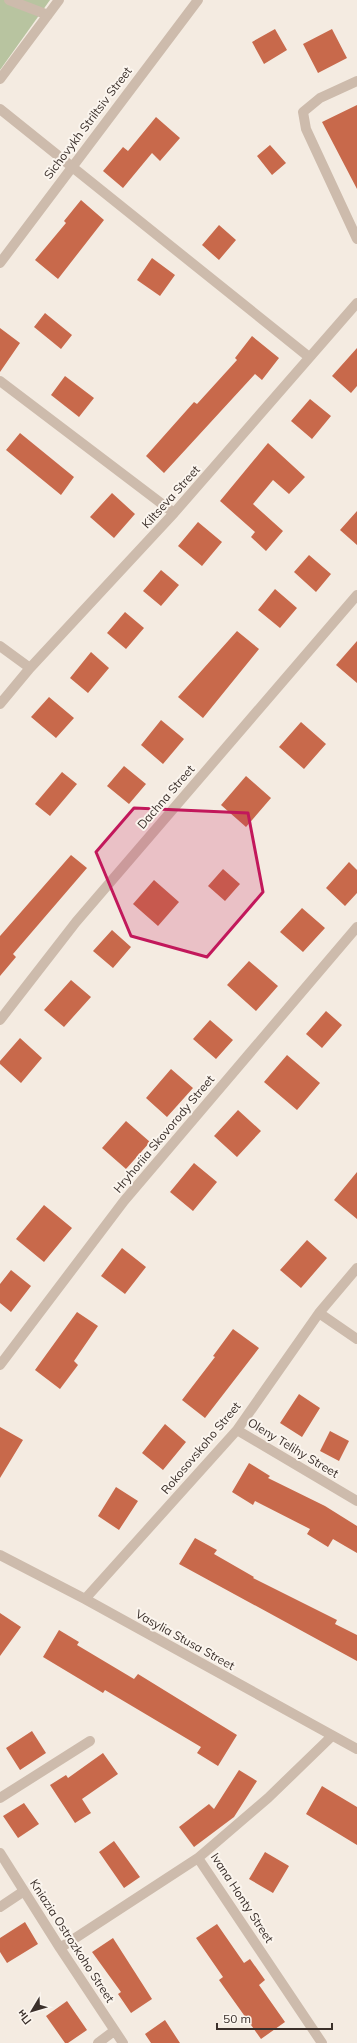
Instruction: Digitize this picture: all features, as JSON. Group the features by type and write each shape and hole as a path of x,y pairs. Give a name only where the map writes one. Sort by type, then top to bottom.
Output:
{"street":[{"path":"9,0 48,15"},
{"path":"0,79 59,0"},
{"name":"Sichovykh Striltsiv Street","path":"0,262 71,166 198,0"},
{"path":"357,81 320,98 307,107 303,112 306,129 357,239"},
{"path":"0,109 309,357"},
{"name":"Kiltseva Street","path":"0,704 30,668 174,513 357,303"},
{"path":"0,381 174,513"},
{"name":"Dachna Street","path":"0,1020 76,922 357,595"},
{"path":"0,646 30,668"},
{"name":"Hryhoriia Skovorody Street","path":"0,1365 124,1201 357,927"},
{"name":"Rokosovskoho Street","path":"85,1599 237,1430 320,1313 357,1268"},
{"path":"320,1313 357,1339"},
{"name":"Oleny Telihy Street","path":"237,1430 357,1501"},
{"name":"Vasylia Stusa Street","path":"0,1555 85,1599 357,1749"},
{"name":"Ivana Honty Street","path":"322,2043 198,1858 268,1798 332,1736"},
{"path":"0,1798 90,1741"},
{"name":"Kniazia Ostrozkoho Street","path":"0,1853 60,1948 123,2043"},
{"path":"60,1948 198,1858"},
{"path":"0,1907 24,1892"},
{"path":"98,2043 114,2031"}],"highlighted area":[{"path":"134,808 248,813 263,892 207,957 131,936 96,852"}],"green space":[{"path":"0,0 50,0 0,70"}],"building":[{"path":"275,29 287,50 264,64 252,42"},
{"path":"332,29 347,58 318,73 303,44"},
{"path":"357,105 357,189 322,122"},
{"path":"156,117 180,138 160,161 152,153 123,188 103,171 123,147 128,151"},
{"path":"270,145 286,163 272,175 257,156"},
{"path":"81,200 104,220 58,279 35,260 66,223 64,221"},
{"path":"219,225 236,240 219,260 202,245"},
{"path":"152,258 175,275 160,296 137,280"},
{"path":"45,313 72,335 61,349 34,327"},
{"path":"0,328 20,343 0,372"},
{"path":"252,336 279,358 262,380 255,374 164,473 146,456 194,402 197,404 237,360 235,358"},
{"path":"357,348 357,386 351,393 332,376"},
{"path":"65,376 94,398 79,417 51,395"},
{"path":"310,399 331,416 312,439 291,421"},
{"path":"20,433 74,477 61,495 6,450"},
{"path":"268,443 305,477 289,494 273,480 253,504 283,531 266,551 251,537 255,532 220,501"},
{"path":"112,493 135,514 114,538 90,517"},
{"path":"357,511 357,545 340,530"},
{"path":"198,522 222,542 202,566 178,546"},
{"path":"309,555 331,574 316,592 294,572"},
{"path":"161,570 179,585 161,606 143,591"},
{"path":"275,589 297,608 280,628 258,610"},
{"path":"125,612 144,628 126,649 107,633"},
{"path":"237,631 259,649 203,718 178,697"},
{"path":"357,641 357,683 336,665"},
{"path":"91,652 109,668 88,693 70,678"},
{"path":"49,697 74,718 56,738 31,717"},
{"path":"161,720 184,739 163,764 141,745"},
{"path":"301,722 326,744 304,769 279,747"},
{"path":"124,766 146,784 129,804 107,786"},
{"path":"62,772 77,784 50,816 35,804"},
{"path":"246,776 271,798 246,827 221,805"},
{"path":"71,855 87,868 13,954 16,957 0,976 0,936"},
{"path":"349,862 357,870 357,893 345,906 326,888"},
{"path":"223,869 240,884 225,901 208,886"},
{"path":"154,880 179,902 158,926 133,904"},
{"path":"302,908 325,928 303,952 280,932"},
{"path":"112,930 131,947 113,968 93,951"},
{"path":"249,961 278,986 256,1011 227,985"},
{"path":"71,980 91,997 64,1027 44,1010"},
{"path":"326,1011 342,1025 322,1048 306,1034"},
{"path":"210,1020 233,1040 216,1059 193,1039"},
{"path":"20,1038 42,1058 21,1083 0,1064 0,1061"},
{"path":"287,1055 320,1083 297,1110 264,1082"},
{"path":"171,1069 193,1088 167,1117 146,1098"},
{"path":"238,1110 261,1131 237,1157 214,1136"},
{"path":"126,1121 150,1142 126,1169 102,1148"},
{"path":"194,1163 217,1182 193,1211 170,1192"},
{"path":"357,1172 357,1219 334,1200"},
{"path":"44,1205 72,1228 44,1262 16,1239"},
{"path":"307,1240 327,1258 301,1288 280,1270"},
{"path":"122,1248 146,1267 125,1294 101,1276"},
{"path":"11,1270 31,1286 11,1312 0,1303 0,1284"},
{"path":"77,1312 98,1326 74,1361 78,1365 60,1389 35,1370"},
{"path":"233,1329 259,1348 205,1418 182,1400 215,1357 213,1356"},
{"path":"299,1394 320,1408 302,1437 280,1423"},
{"path":"165,1424 186,1442 163,1470 142,1453"},
{"path":"0,1427 23,1440 0,1478"},
{"path":"330,1431 349,1441 339,1461 320,1451"},
{"path":"249,1463 270,1476 268,1478 325,1506 357,1526 357,1553 333,1539 328,1547 307,1534 310,1529 255,1501 253,1505 232,1492"},
{"path":"116,1487 138,1501 119,1530 98,1516"},
{"path":"195,1538 217,1550 214,1554 254,1577 253,1578 337,1620 335,1624 357,1635 357,1661 179,1564"},
{"path":"0,1613 21,1627 0,1656"},
{"path":"59,1630 79,1642 77,1645 134,1679 138,1674 237,1735 218,1766 197,1753 201,1747 105,1690 103,1693 43,1657"},
{"path":"32,1731 46,1753 20,1770 6,1748"},
{"path":"103,1753 118,1774 82,1799 91,1813 75,1823 50,1785 66,1775 68,1778"},
{"path":"239,1770 257,1781 234,1817 194,1847 179,1827 209,1804 214,1809"},
{"path":"322,1786 357,1807 357,1845 306,1814"},
{"path":"24,1803 39,1824 18,1838 3,1816"},
{"path":"114,1841 140,1877 124,1888 99,1852"},
{"path":"265,1852 289,1866 273,1893 249,1879"},
{"path":"25,1922 38,1944 7,1963 0,1952 0,1938"},
{"path":"217,1924 244,1963 250,1959 265,1980 259,1985 285,2022 261,2039 219,1980 223,1977 196,1938"},
{"path":"113,1938 152,1999 131,2013 118,1994 121,1992 92,1952"},
{"path":"67,2001 87,2030 68,2043 65,2043 46,2016"},
{"path":"165,2020 180,2043 151,2043 145,2034"}]}
